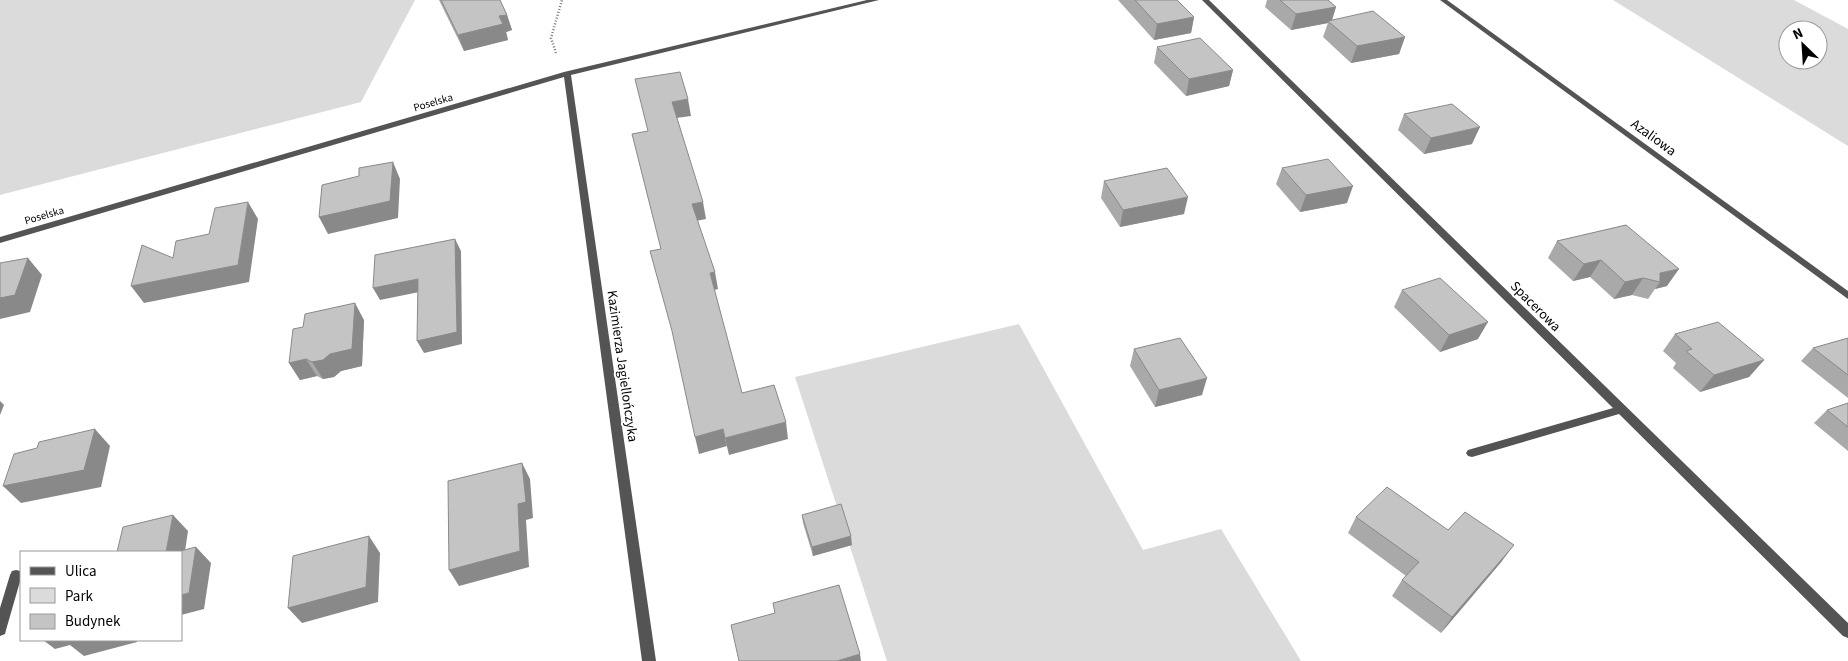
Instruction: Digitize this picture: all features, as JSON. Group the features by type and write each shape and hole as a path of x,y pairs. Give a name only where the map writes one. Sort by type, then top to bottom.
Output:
{"street":[{"name":"Poselska","path":"0,240 567,74 876,0"},
{"name":"Spacerowa","path":"1205,0 1848,632"},
{"name":"Azaliowa","path":"1443,0 1848,296"},
{"name":"Kazimierza Jagiellończyka","path":"567,74 649,661"},
{"path":"1472,453 1622,409"},
{"path":"0,630 16,575"}],"path":[{"path":"556,53 551,38 562,0"}],"green space":[{"path":"0,0 415,0 361,102 0,195"},
{"path":"1613,0 1794,0 1848,29 1848,146"},
{"path":"1019,324 1143,550 1221,529 1301,661 887,661 795,377"}],"building":[{"path":"441,0 500,0 507,15 499,16 503,24 458,35"},
{"path":"1135,0 1177,0 1194,17 1157,24"},
{"path":"1280,0 1328,0 1336,7 1296,14"},
{"path":"1373,11 1405,37 1357,46 1328,21"},
{"path":"1200,38 1233,70 1189,79 1157,47"},
{"path":"680,72 688,99 672,102 703,202 692,204 715,272 710,273 742,393 774,385 786,422 725,438 723,429 695,437 672,331 650,251 661,249 632,134 648,131 635,79"},
{"path":"1452,104 1480,127 1431,138 1404,114"},
{"path":"1328,159 1353,186 1306,195 1282,168"},
{"path":"393,162 390,201 319,217 322,185 359,176 359,168"},
{"path":"1167,168 1188,197 1123,210 1104,181"},
{"path":"248,202 238,265 131,286 142,245 173,258 176,241 209,234 215,208"},
{"path":"1626,225 1679,269 1660,273 1660,282 1643,278 1625,282 1601,260 1584,264 1557,241"},
{"path":"455,239 457,332 417,341 418,279 373,288 375,255"},
{"path":"28,258 15,295 0,298 0,263"},
{"path":"1440,278 1488,322 1449,335 1402,290"},
{"path":"355,303 352,349 330,354 323,360 312,362 306,359 289,363 293,329 303,327 305,314"},
{"path":"1718,322 1764,360 1714,375 1686,351 1692,349 1675,334"},
{"path":"1180,338 1207,378 1159,390 1134,349"},
{"path":"1848,338 1848,375 1813,348"},
{"path":"1848,403 1848,427 1827,410"},
{"path":"95,429 84,470 3,486 14,454 37,448 39,442"},
{"path":"522,463 526,502 518,504 520,551 449,570 448,481"},
{"path":"1387,487 1448,530 1465,512 1514,545 1452,617 1402,580 1419,562 1356,517"},
{"path":"841,504 851,536 812,547 802,515"},
{"path":"173,515 166,551 117,551 123,527"},
{"path":"369,536 366,587 288,608 293,556"},
{"path":"196,547 189,593 182,595 182,551 180,551"},
{"path":"839,585 860,654 837,661 739,661 731,625 775,613 773,603"}]}
